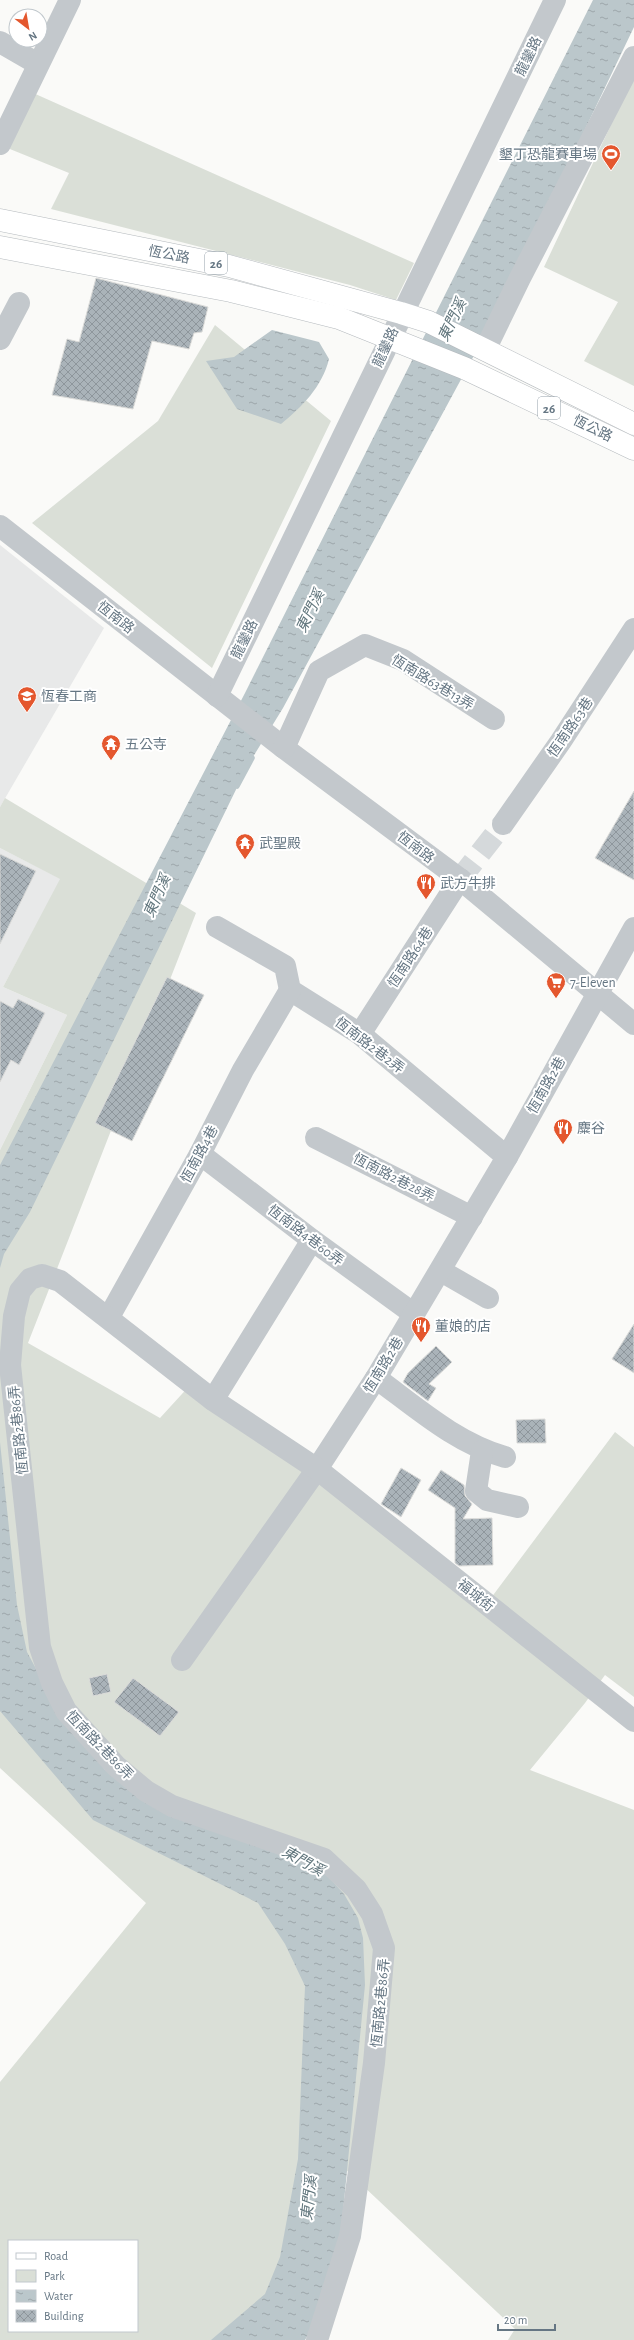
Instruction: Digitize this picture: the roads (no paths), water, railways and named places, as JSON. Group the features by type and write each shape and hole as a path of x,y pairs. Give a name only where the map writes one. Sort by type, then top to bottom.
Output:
{"main road":[{"name":"恆公路","path":"0,220 229,266 429,322 634,424"},
{"name":"恆公路","path":"0,247 231,291 339,318 464,368 634,449"}],"street":[{"path":"0,144 70,0"},
{"name":"龍鑾路","path":"224,701 401,313 425,269 555,0"},
{"path":"0,42 38,64"},
{"path":"482,348 520,278 634,57"},
{"path":"0,339 19,303"},
{"name":"恆南路","path":"0,526 276,742 460,879 634,1024"},
{"name":"恆南路63巷","path":"503,824 561,741 634,629"},
{"name":"恆南路63巷13弄","path":"276,742 319,671 365,645 403,660 494,719"},
{"name":"恆南路64巷","path":"360,1034 460,879"},
{"path":"217,927 285,966 290,990"},
{"name":"恆南路2巷","path":"182,1660 317,1469 376,1378 441,1271 507,1157 597,992 634,928"},
{"name":"恆南路2巷2弄","path":"290,990 360,1034 507,1157"},
{"name":"恆南路4巷","path":"109,1317 200,1154 243,1070 290,990"},
{"name":"恆南路2巷28弄","path":"316,1138 472,1217"},
{"name":"恆南路4巷60弄","path":"200,1154 312,1240 414,1314"},
{"path":"213,1400 312,1240"},
{"path":"441,1271 488,1298"},
{"name":"恆南路2巷86弄","path":"317,1469 213,1400 109,1317 60,1281 42,1275 30,1280 20,1291 14,1316 10,1365 33,1590 40,1647 52,1683 66,1711 116,1766 146,1791 172,1806 324,1859 356,1889 372,1914 384,1948 374,2063 350,2236 317,2340"},
{"path":"376,1378 462,1440 482,1450 505,1457"},
{"path":"482,1450 476,1491 487,1500 518,1507"},
{"name":"福城街","path":"317,1469 634,1721"}],"water":[{"path":"593,0 634,0 634,27 497,313 283,708 248,765 30,1212 4,1254 0,1268 0,1165 245,693"},
{"path":"272,330 319,342 329,359 322,379 310,396 281,424 237,409 206,361 234,357"},
{"path":"0,1442 17,1605 27,1652 49,1693 105,1770 295,1855 323,1871 344,1894 358,1918 363,1938 365,1985 341,2233 321,2314 305,2340 211,2340 265,2294 280,2257 298,2159 305,1986 285,1944 258,1903 93,1820 0,1711"}],"waterway":[{"name":"東門溪","path":"237,786 252,758"}],"tunnel":[{"path":"460,879 503,824"}],"place":[{"name":"墾丁恐龍賽車場","path":"611,171"},
{"name":"恆春工商","path":"27,713"},
{"name":"五公寺","path":"111,761"},
{"name":"武聖殿","path":"245,860"},
{"name":"武方牛排","path":"426,900"},
{"name":"7-Eleven","path":"556,999"},
{"name":"麋谷","path":"563,1145"},
{"name":"董娘的店","path":"421,1343"}]}
